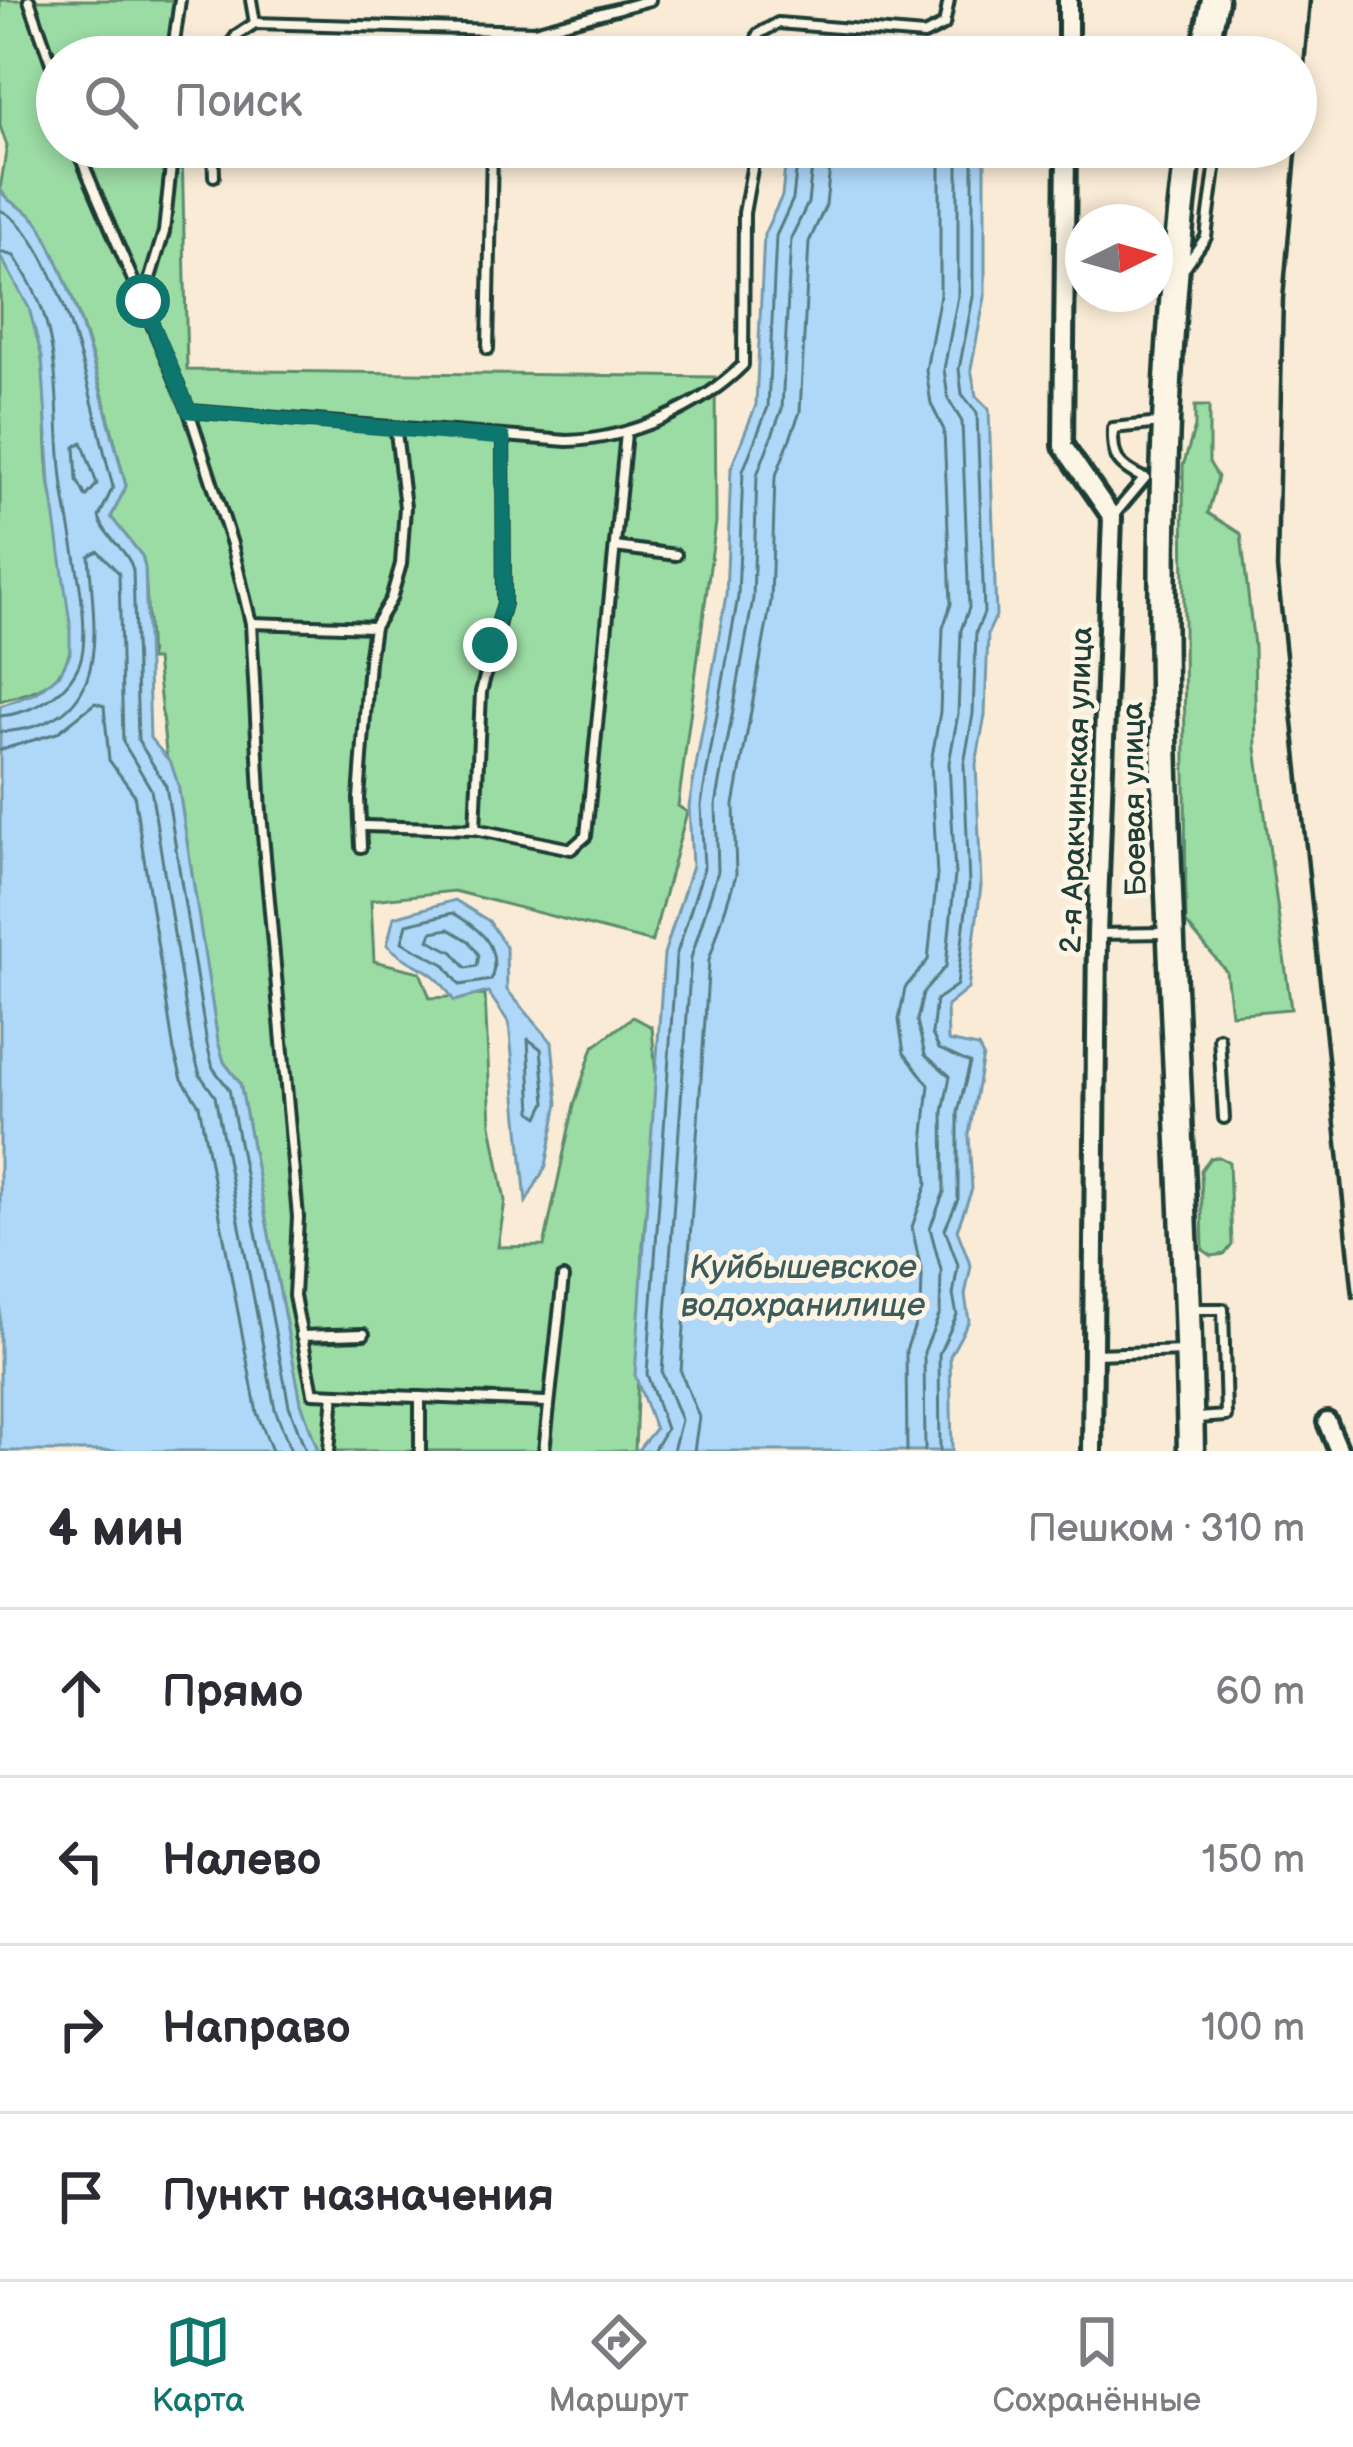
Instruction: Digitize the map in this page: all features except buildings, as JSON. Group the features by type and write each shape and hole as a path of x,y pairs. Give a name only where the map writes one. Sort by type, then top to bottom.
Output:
{"main road":[{"path":"1207,36 1215,0"},
{"name":"Боевая улица","path":"1173,266 1186,168"},
{"name":"Боевая улица","path":"1169,312 1162,423 1152,478 1166,933 1191,1451"}],"street":[{"path":"1068,0 1068,36"},
{"path":"1066,168 1063,446 1112,517"},
{"name":"2-я Аракчинская улица","path":"1092,1451 1097,934 1112,517"},
{"path":"1327,1422 1339,1451"}],"lane":[{"path":"29,0 42,36"},
{"path":"175,36 180,0"},
{"path":"251,0 255,23"},
{"path":"235,36 255,23 534,32 650,0"},
{"path":"758,36 778,22 924,35 944,25 949,0"},
{"path":"491,30 491,36"},
{"path":"85,168 189,411 232,544 251,623 260,813 298,1217 294,1296 313,1393 546,1402"},
{"path":"143,301 164,232 171,168"},
{"path":"214,168 214,176"},
{"path":"488,349 492,168"},
{"path":"189,411 503,438 567,441 626,434 719,388 743,365 744,214 753,168"},
{"path":"1173,284 1206,237 1215,168"},
{"path":"1112,517 1152,478 1119,466 1112,453 1114,428 1162,423"},
{"path":"361,847 364,826 358,799 374,626 391,599 401,564 405,507 396,432"},
{"path":"364,826 475,829 571,849 586,836 626,434"},
{"path":"475,829 481,692 504,604 503,438"},
{"path":"614,548 676,555"},
{"path":"251,623 374,626"},
{"path":"1097,934 1166,933"},
{"path":"1219,1038 1224,1118"},
{"path":"544,1451 563,1278"},
{"path":"1185,1309 1222,1309 1228,1383 1226,1416 1190,1418"},
{"path":"302,1336 364,1334"},
{"path":"1094,1354 1186,1351"},
{"path":"329,1451 334,1394"},
{"path":"420,1451 421,1397"}],"green space":[{"path":"0,0 177,0 178,36 36,36 36,168 182,168 187,370 715,377 716,522 678,806 687,812 652,942 454,891 371,900 374,961 420,972 430,998 485,995 491,1124 505,1201 498,1247 544,1246 574,1105 593,1047 633,1017 652,1027 657,1089 643,1245 635,1451 318,1451 301,1403 240,1083 224,1062 218,1042 178,784 167,761 156,660 150,660 145,568 142,556 111,517 126,486 69,288 40,226 0,189 7,146 0,126"},
{"path":"0,255 27,304 39,341 50,486 72,622 67,660 55,678 0,701"},
{"path":"1195,406 1209,406 1209,462 1218,477 1208,513 1241,534 1254,646 1256,748 1291,1009 1231,1014 1226,971 1186,923 1183,466 1195,427"},
{"path":"1210,1158 1229,1162 1232,1245 1225,1254 1212,1256 1203,1250 1201,1170"}],"water":[{"name":"Куйбышевское водохранилище","path":"785,168 985,168 985,297 971,368 976,396 989,409 996,616 988,633 985,715 976,764 981,886 968,989 947,1006 948,1041 978,1047 983,1056 969,1134 972,1189 957,1230 971,1266 965,1295 969,1321 950,1356 952,1451 637,1451 655,1429 635,1375 664,954 692,866 689,806 726,596 731,468 756,405 764,234 782,196"},
{"path":"0,189 40,226 55,257 90,353 126,486 111,517 142,556 145,568 150,738 171,763 178,784 218,1042 224,1062 240,1083 301,1403 318,1451 0,1451 0,706 36,693 60,674 70,654 70,623 50,483 42,357 29,308 0,255"},
{"path":"455,900 489,921 506,947 507,990 552,1042 558,1103 546,1166 526,1202 509,1023 488,992 454,1001 438,979 387,945 394,917"}],"railway":[{"path":"1307,36 1310,0"},
{"path":"1295,168 1283,299 1277,569 1353,1297"}],"route":[{"path":"143,301 189,411 503,438 504,604 490,645"}]}
